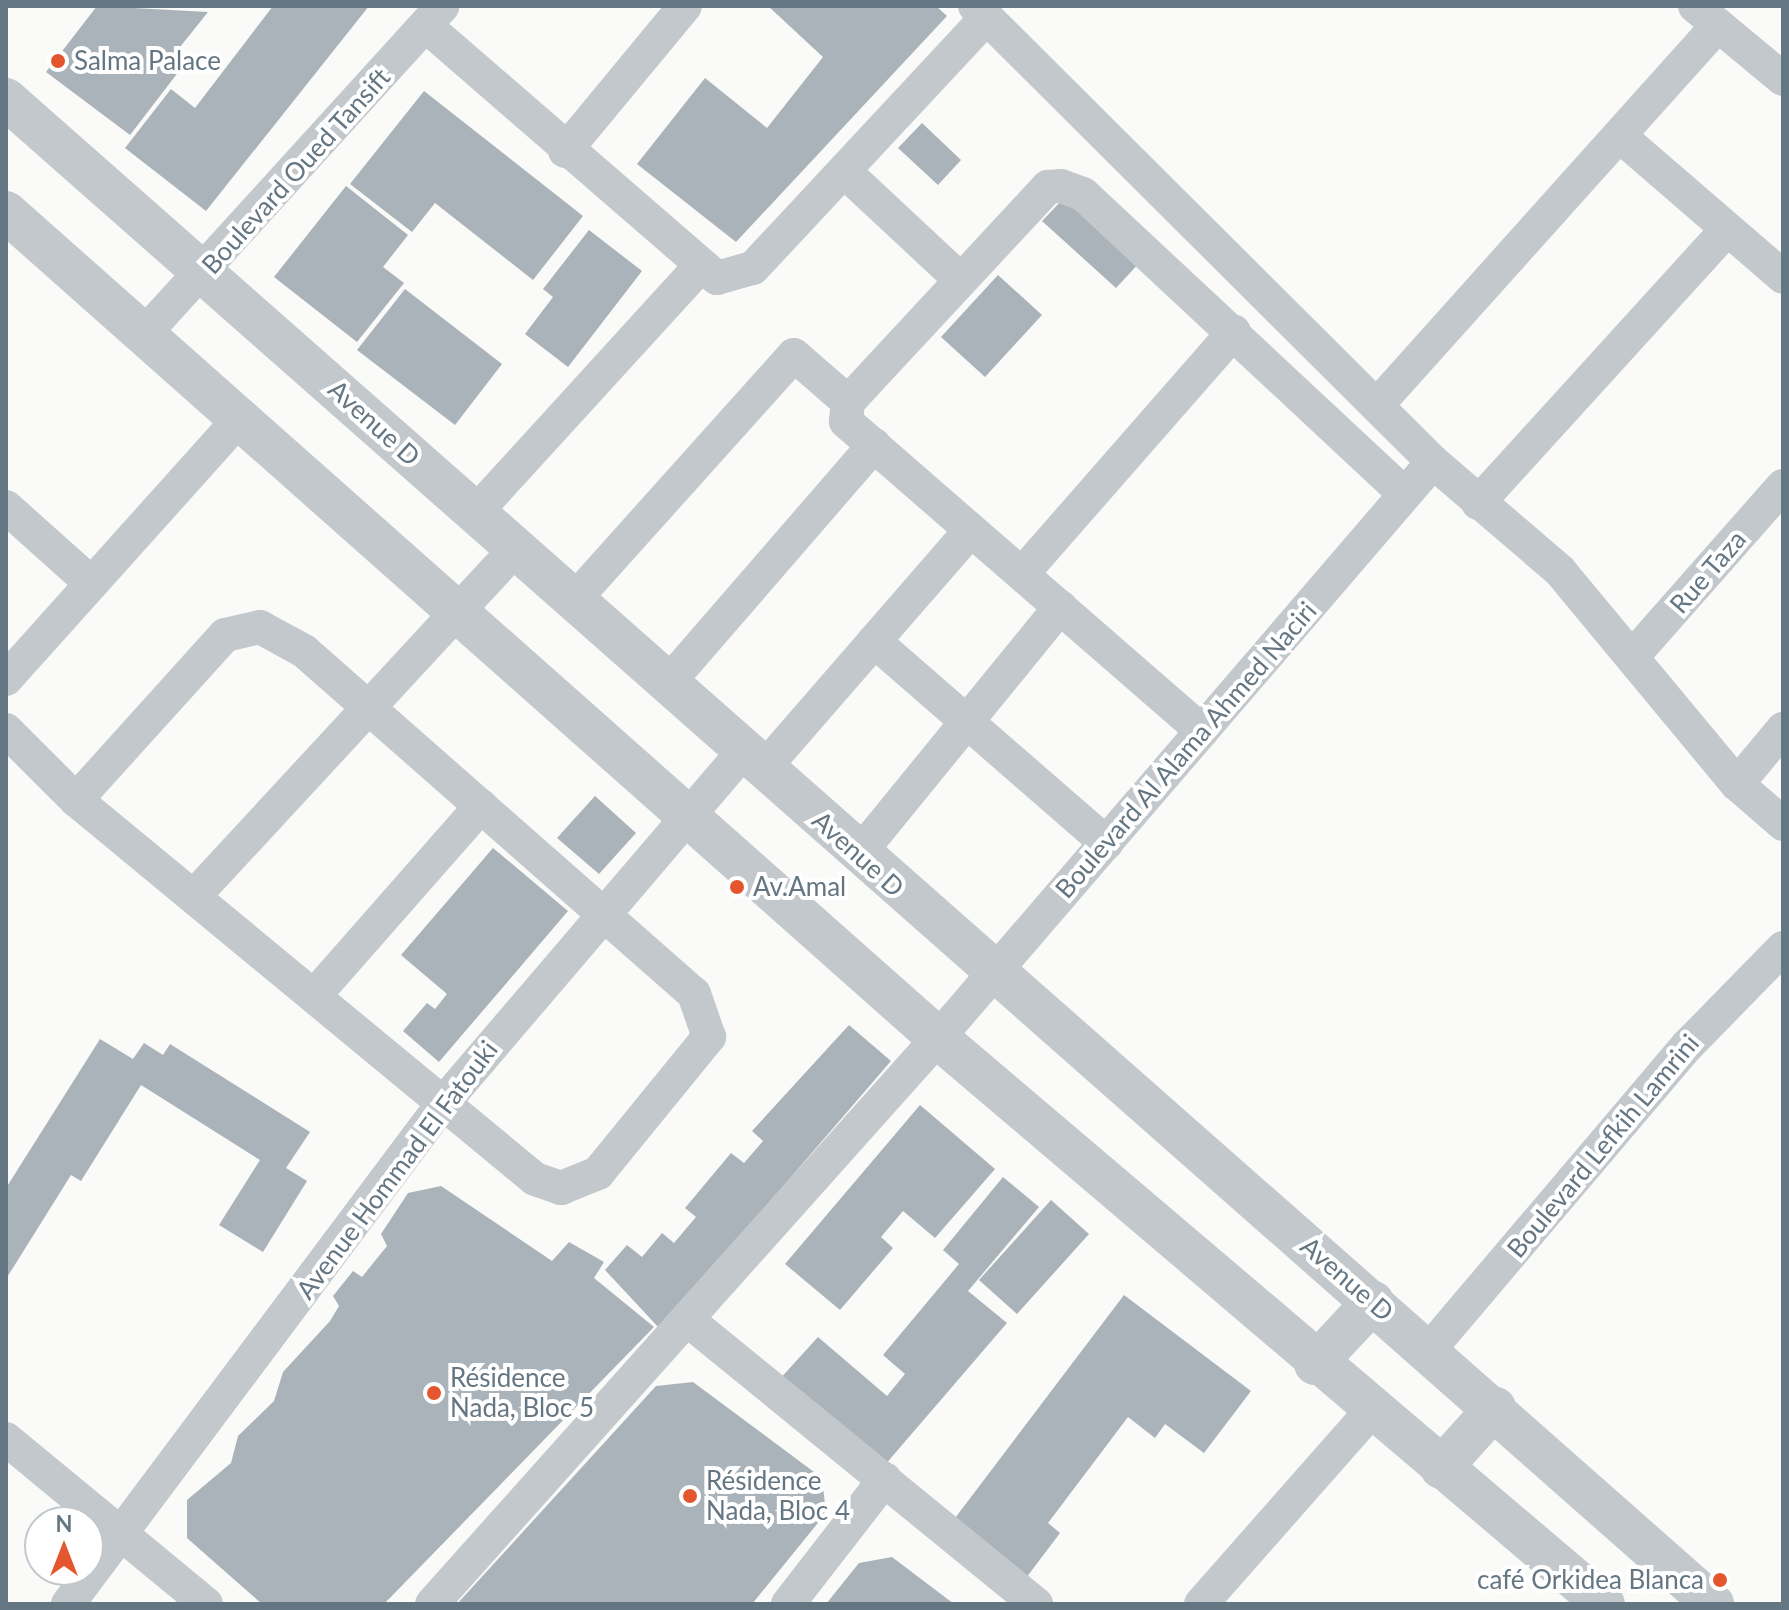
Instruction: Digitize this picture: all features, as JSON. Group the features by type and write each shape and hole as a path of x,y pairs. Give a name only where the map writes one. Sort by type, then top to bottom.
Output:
{"street":[{"path":"565,151 685,6"},
{"path":"435,16 565,151 699,268 717,278 753,268 845,172 981,12 1433,462 1560,571 1737,784 1783,824"},
{"name":"Boulevard Oued Tansift","path":"145,333 205,273 435,16"},
{"path":"1378,404 1621,137 1707,16 1783,79"},
{"name":"Avenue D","path":"6,99 754,759 858,855 1429,1350 1713,1604"},
{"path":"1621,137 1783,277"},
{"path":"845,172 961,280"},
{"path":"1202,731 846,421 848,402 1048,187 1061,186 1083,194 1405,494"},
{"path":"6,212 460,611 938,1038 1315,1364 1604,1604"},
{"path":"1478,503 1727,229"},
{"path":"475,513 699,268"},
{"path":"1022,574 1234,332"},
{"path":"574,600 794,355 848,402"},
{"path":"6,679 239,419"},
{"path":"668,683 874,445"},
{"name":"Boulevard Al Alama Ahmed Naciri","path":"432,1604 689,1321 938,1038 1433,462"},
{"name":"Rue Taza","path":"1632,657 1783,486"},
{"path":"6,507 91,583"},
{"name":"Avenue Hommad El Fatouki","path":"68,1604 444,1102 603,912 692,817 874,641 971,530"},
{"path":"196,894 515,550"},
{"path":"858,855 1060,607"},
{"path":"6,730 76,800 196,894 535,1179 561,1188 598,1173 696,1060 709,1037 701,1005 603,912 284,636 260,627 234,629 76,800"},
{"path":"874,641 1106,843"},
{"path":"1737,784 1783,729"},
{"path":"314,996 481,806"},
{"name":"Boulevard Lefkih Lamrini","path":"1429,1350 1708,1023 1783,948"},
{"path":"1315,1364 1373,1302"},
{"path":"689,1321 1036,1604"},
{"path":"1441,1468 1495,1408"},
{"path":"1201,1604 1372,1410"},
{"path":"6,1439 58,1476 206,1604"},
{"path":"6,1473 58,1476"},
{"path":"788,1604 885,1479"}],"building":[{"path":"97,6 208,12 172,57 183,66 130,135 46,72"},
{"path":"273,6 369,6 206,211 125,148 171,89 195,108"},
{"path":"768,6 936,6 947,16 736,242 637,164 705,78 767,128 823,57"},
{"path":"424,91 583,216 533,280 435,203 412,232 350,184"},
{"path":"922,123 961,160 938,185 898,148"},
{"path":"346,186 408,235 383,267 404,283 357,342 274,277"},
{"path":"1069,193 1142,260 1116,288 1042,221"},
{"path":"589,230 642,271 568,367 525,334 553,297 543,289"},
{"path":"998,275 1042,315 985,377 941,337"},
{"path":"405,289 502,364 455,425 357,350"},
{"path":"595,796 636,833 599,874 557,838"},
{"path":"493,848 568,911 439,1062 403,1031 427,1003 435,1009 447,994 401,955"},
{"path":"849,1025 891,1061 660,1329 605,1270 627,1245 642,1257 662,1233 674,1243 696,1217 685,1208 731,1153 744,1163 763,1141 752,1131"},
{"path":"100,1039 133,1059 144,1043 163,1055 170,1044 310,1132 286,1168 307,1181 263,1252 219,1225 260,1160 141,1085 81,1181 71,1175 6,1279 6,1188"},
{"path":"920,1105 995,1169 935,1238 903,1211 881,1237 893,1248 840,1310 785,1264"},
{"path":"1003,1177 1039,1207 968,1291 1007,1323 884,1466 778,1381 818,1337 887,1396 905,1374 883,1355 959,1264 943,1250"},
{"name":"Résidence Nada, Bloc 5","path":"441,1186 552,1261 569,1242 604,1262 594,1278 654,1327 384,1604 262,1604 187,1538 187,1500 231,1463 238,1436 274,1401 283,1372 330,1321 339,1306 333,1296 353,1271 362,1277 387,1246 381,1234 408,1193"},
{"path":"1051,1200 1089,1234 1017,1314 979,1280"},
{"path":"1124,1295 1251,1391 1204,1453 1165,1424 1155,1438 1128,1417 1048,1523 1060,1533 1023,1582 949,1526"},
{"name":"Résidence Nada, Bloc 4","path":"693,1382 822,1478 826,1513 752,1604 457,1604 656,1386"},
{"path":"892,1557 954,1604 826,1604 859,1563"}],"place":[{"name":"Salma Palace","path":"58,61"},
{"name":"Av.Amal","path":"737,887"},
{"name":"Résidence Nada, Bloc 5","path":"434,1393"},
{"name":"Résidence Nada, Bloc 4","path":"690,1496"},
{"name":"café Orkidea Blanca","path":"1720,1580"}]}
